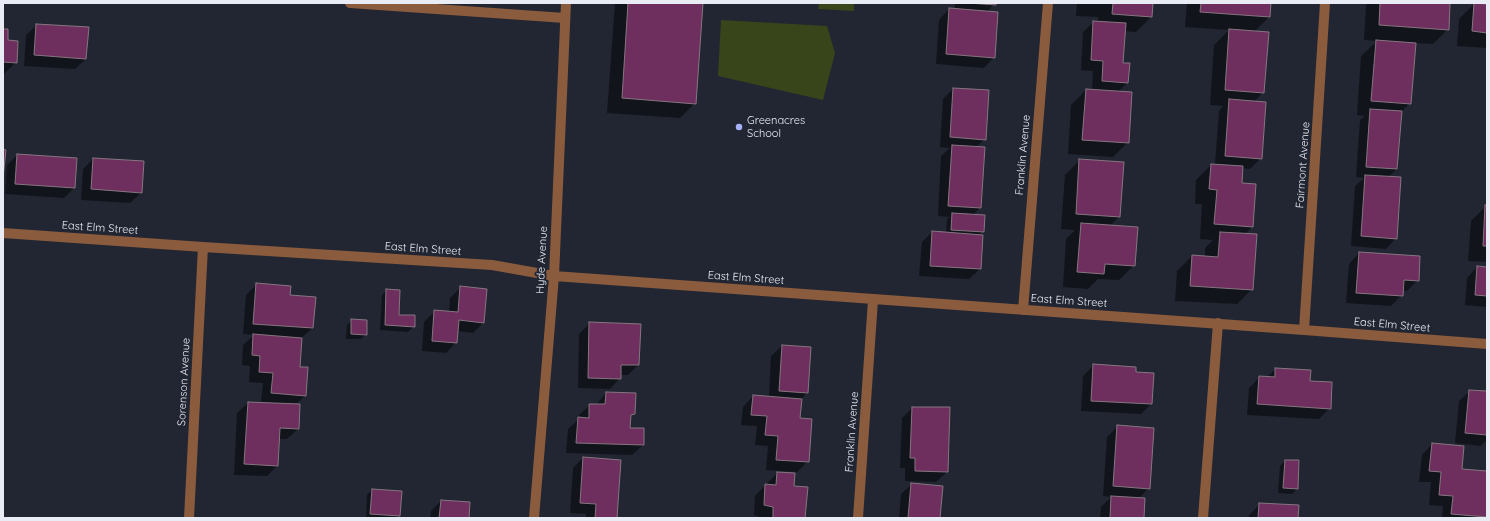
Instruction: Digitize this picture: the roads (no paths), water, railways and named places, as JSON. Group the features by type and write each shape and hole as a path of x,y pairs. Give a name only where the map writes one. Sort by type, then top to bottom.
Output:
{"street":[{"path":"350,3 565,18"},
{"name":"Hyde Avenue","path":"534,518 554,276 566,3"},
{"name":"Franklin Avenue","path":"1023,310 1048,3"},
{"name":"Fairmont Avenue","path":"1304,330 1325,3"},
{"name":"East Elm Street","path":"3,233 492,265 554,276 1487,344"},
{"name":"Sorenson Avenue","path":"189,518 203,247"},
{"name":"Franklin Avenue","path":"858,518 873,300"},
{"path":"1203,518 1218,324"}],"place":[{"name":"Greenacres School","path":"739,127"}]}
